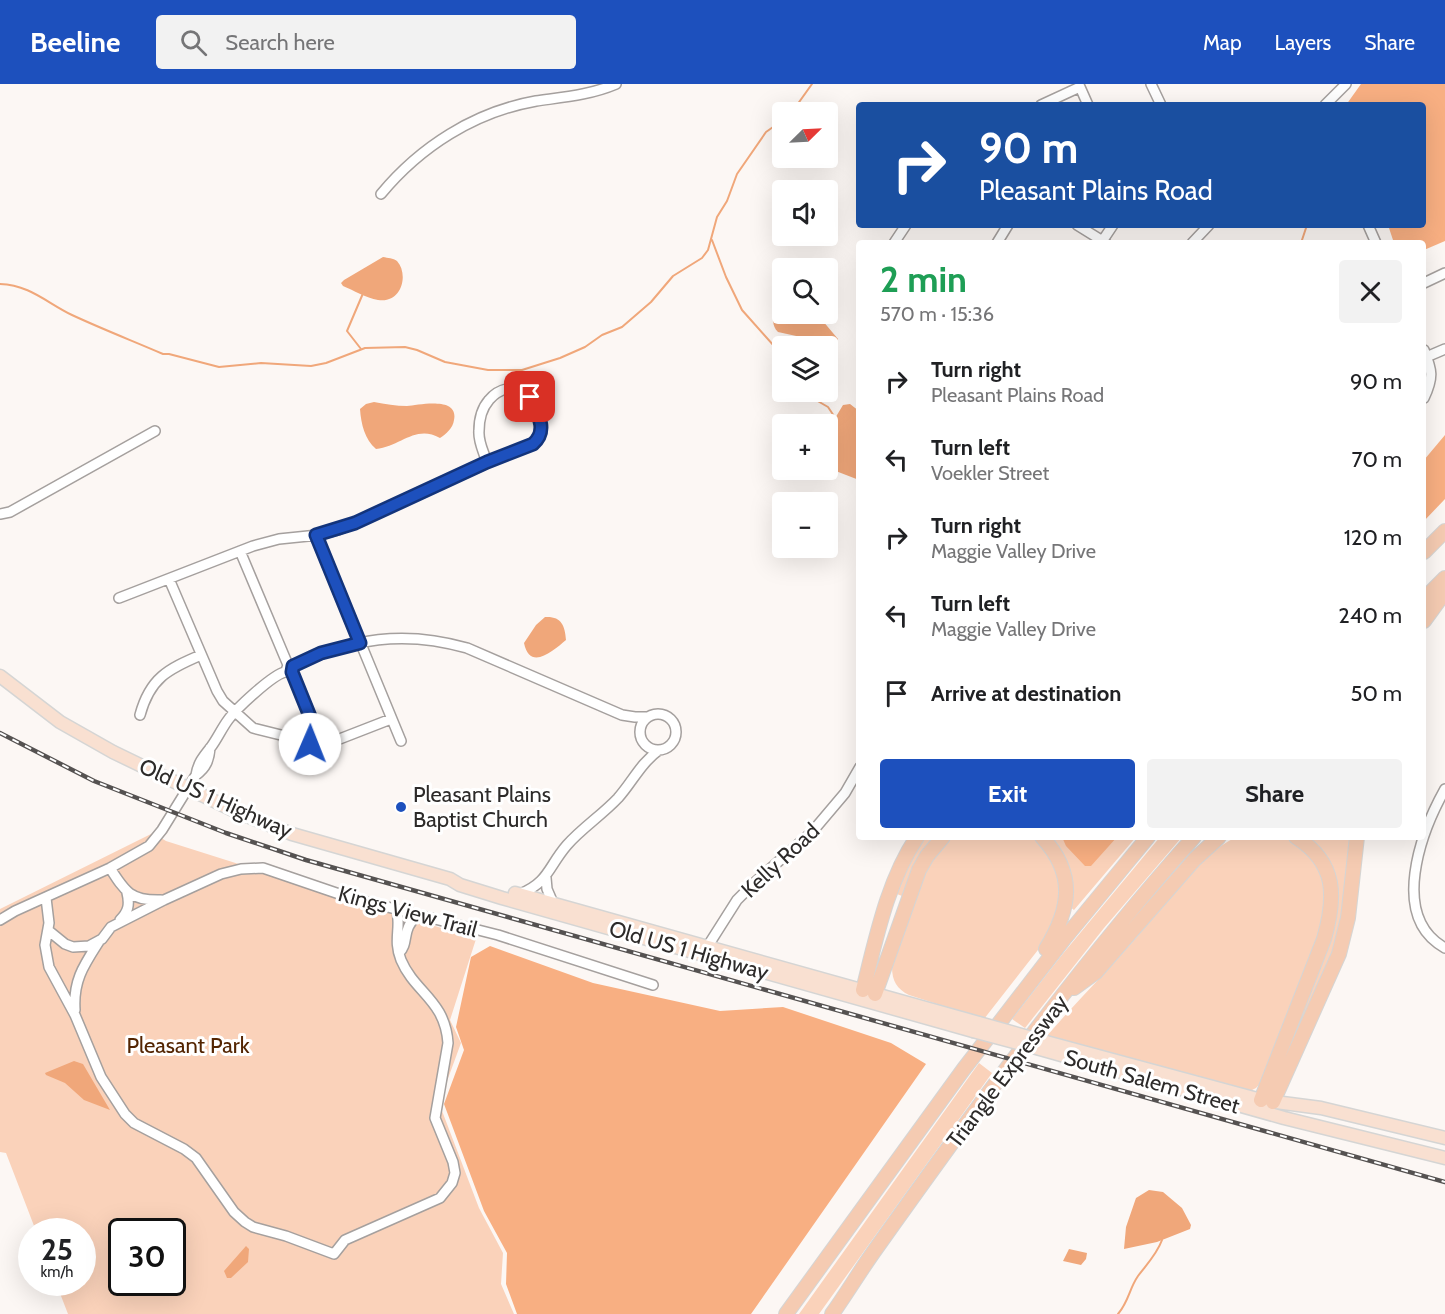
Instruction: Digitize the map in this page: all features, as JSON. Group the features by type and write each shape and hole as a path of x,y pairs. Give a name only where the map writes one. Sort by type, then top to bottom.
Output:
{"highway":[{"path":"1426,550 1445,531"},
{"path":"1426,596 1445,578"},
{"path":"1426,618 1445,592"},
{"path":"868,996 891,890 900,867 915,840"},
{"path":"868,996 920,870 927,856 940,840"},
{"path":"1040,970 1046,950 1061,921 1067,892 1060,862 1045,840"},
{"name":"Triangle Expressway","path":"786,1314 963,1070 1064,939 1146,840"},
{"name":"Triangle Expressway","path":"832,1314 963,1128 1059,999 1192,840"},
{"path":"1059,999 1096,972 1195,859 1216,840"},
{"path":"1265,1106 1332,912 1332,890 1325,867 1311,848 1300,840"},
{"path":"1265,1106 1339,954 1348,918 1357,840"}],"main road":[{"name":"Old US 1 Highway","path":"0,676 60,722 113,752 237,812 292,834 450,879 460,885 502,898 705,950 868,996"},
{"name":"Old US 1 Highway","path":"450,879 462,879 553,903 705,950"},
{"name":"South Salem Street","path":"868,996 1265,1106 1382,1143 1445,1158"},
{"name":"South Salem Street","path":"1265,1106 1321,1108 1445,1138"}],"street":[{"path":"381,195 393,179 428,147 462,126 516,105 598,92 616,84"},
{"path":"1151,84 1160,102"},
{"path":"1328,102 1346,84"},
{"path":"1048,102 1080,87 1087,102"},
{"path":"1082,228 1100,240"},
{"path":"1195,240 1206,228"},
{"path":"1426,282 1445,273"},
{"path":"1426,354 1445,348"},
{"path":"1426,358 1431,367 1432,378 1426,393"},
{"path":"119,598 240,551 279,539 316,535 355,523 487,462 533,444 541,433 540,421 530,397 522,390 510,388 496,393 483,411 479,438 487,462"},
{"path":"0,514 10,512 155,431"},
{"path":"316,535 401,741"},
{"path":"240,551 311,719 312,741"},
{"path":"169,579 216,691 253,728 312,741 337,741 391,719"},
{"path":"0,920 110,868 149,846 162,830 196,775 203,770 209,758 210,748 235,712 256,692 290,668 321,653 389,638 414,638 452,643 622,715 648,717 659,714 665,715 674,723 675,735 670,745 644,762 616,800 568,844 546,878 532,889 520,894"},
{"path":"140,715 145,697 159,677 175,666 201,655"},
{"path":"622,715 648,747 660,750"},
{"path":"637,770 641,726 648,717"},
{"name":"Kelly Road","path":"705,950 737,900 812,832 845,793 856,774"},
{"path":"1426,834 1436,805 1445,789"},
{"path":"1424,840 1414,881 1414,903 1419,920 1428,936 1445,948"},
{"path":"110,868 127,893"},
{"name":"Kings View Trail","path":"116,924 221,874 241,869 263,868 348,897 498,935 653,985"},
{"path":"546,878 547,889 553,903"},
{"name":"Kings View Trail","path":"127,893 133,897 164,900"},
{"name":"Kings View Trail","path":"75,1016 74,993 79,973 100,940 126,914 129,902 127,893"},
{"path":"46,898 49,909 49,931 45,945 49,967 75,1016 101,1077 125,1114 134,1123 184,1149 196,1158 234,1212 245,1222 253,1227 286,1236 334,1254 345,1240 440,1198 452,1183 455,1173 435,1118 448,1043 447,1030 438,1008 407,970 396,946 399,919 397,910"},
{"path":"399,953 403,949 409,923 418,915"},
{"path":"49,931 65,944 73,947 89,946 100,940"}],"green space":[{"name":"Pleasant Park","path":"153,833 166,841 476,939 450,1020 461,1043 439,1103 479,1208 503,1253 501,1284 514,1314 68,1314 61,1296 96,1296 96,1218 31,1218 6,1153 0,1152 0,909"},
{"path":"920,840 934,840 905,897 894,893"},
{"path":"946,840 1038,840 1057,864 1064,893 1052,932 984,1019 909,995 898,987 894,980 892,967 924,870"},
{"path":"1048,840 1133,840 1074,910 1070,907"},
{"path":"1158,840 1179,840 1104,928 1025,1028 1012,1019"},
{"path":"1231,840 1293,840 1302,846 1324,875 1329,912 1263,1080 1256,1088 1248,1092 1046,1037 1125,951 1182,882 1222,845"},
{"path":"1306,840 1353,840 1339,941 1300,1030 1295,1028 1336,893"},
{"path":"979,1063 992,1073 819,1314 799,1314"}],"shaded area":[{"path":"1361,84 1445,84 1445,241 1426,249 1426,240 1393,240 1389,228 1426,228 1426,102 1348,102"},
{"path":"383,257 397,261 401,267 403,280 398,293 393,297 386,300 373,299 343,286 341,283 344,280"},
{"path":"774,324 825,324 835,336 796,336 778,332"},
{"path":"374,402 403,406 444,405 454,412 454,420 449,430 440,438 423,433 376,449 364,431 360,409"},
{"path":"850,404 856,409 856,479 838,472 838,414 843,405"},
{"path":"1445,435 1445,499 1426,519 1426,458"},
{"path":"545,617 555,618 561,622 566,640 543,656 531,656 524,643 536,625"},
{"path":"1063,840 1114,840 1091,866 1085,866"},
{"path":"490,946 593,983 720,1011 783,1007 891,1043 926,1064 751,1314 517,1314 506,1284 507,1253 484,1211 444,1104 464,1050 456,1027 471,957"},
{"path":"74,1061 83,1064 110,1110 84,1100 65,1083 45,1073"},
{"path":"1149,1190 1163,1192 1182,1208 1191,1225 1190,1229 1157,1242 1124,1249 1126,1227 1136,1198"},
{"path":"246,1246 249,1249 248,1262 231,1278 227,1278 224,1271"},
{"path":"1069,1249 1087,1253 1081,1265 1063,1261"}],"waterway":[{"path":"799,102 812,84"},
{"path":"0,284 29,291 72,315 163,354 219,367 261,363 311,366 326,363 365,348 405,347 445,362 488,370 522,370 560,358 622,327 651,302 673,276 702,258 708,250 717,217 727,201 737,174 766,132 772,128"},
{"path":"1302,240 1306,228"},
{"path":"712,240 742,310 772,344"},
{"path":"361,349 347,331 364,291"},
{"path":"819,402 828,407 833,414"},
{"path":"1118,1314 1135,1281 1155,1254 1162,1240"}],"railway":[{"path":"0,733 94,781 226,833 306,860 1445,1182"}],"place":[{"name":"Pleasant Plains Baptist Church","path":"401,807"}],"route":[{"path":"310,744 314,745 316,741 312,738 311,719 292,672 293,666 321,653 360,643 316,535 355,523 487,462 500,459 533,444 538,440 542,428 530,397"}]}
